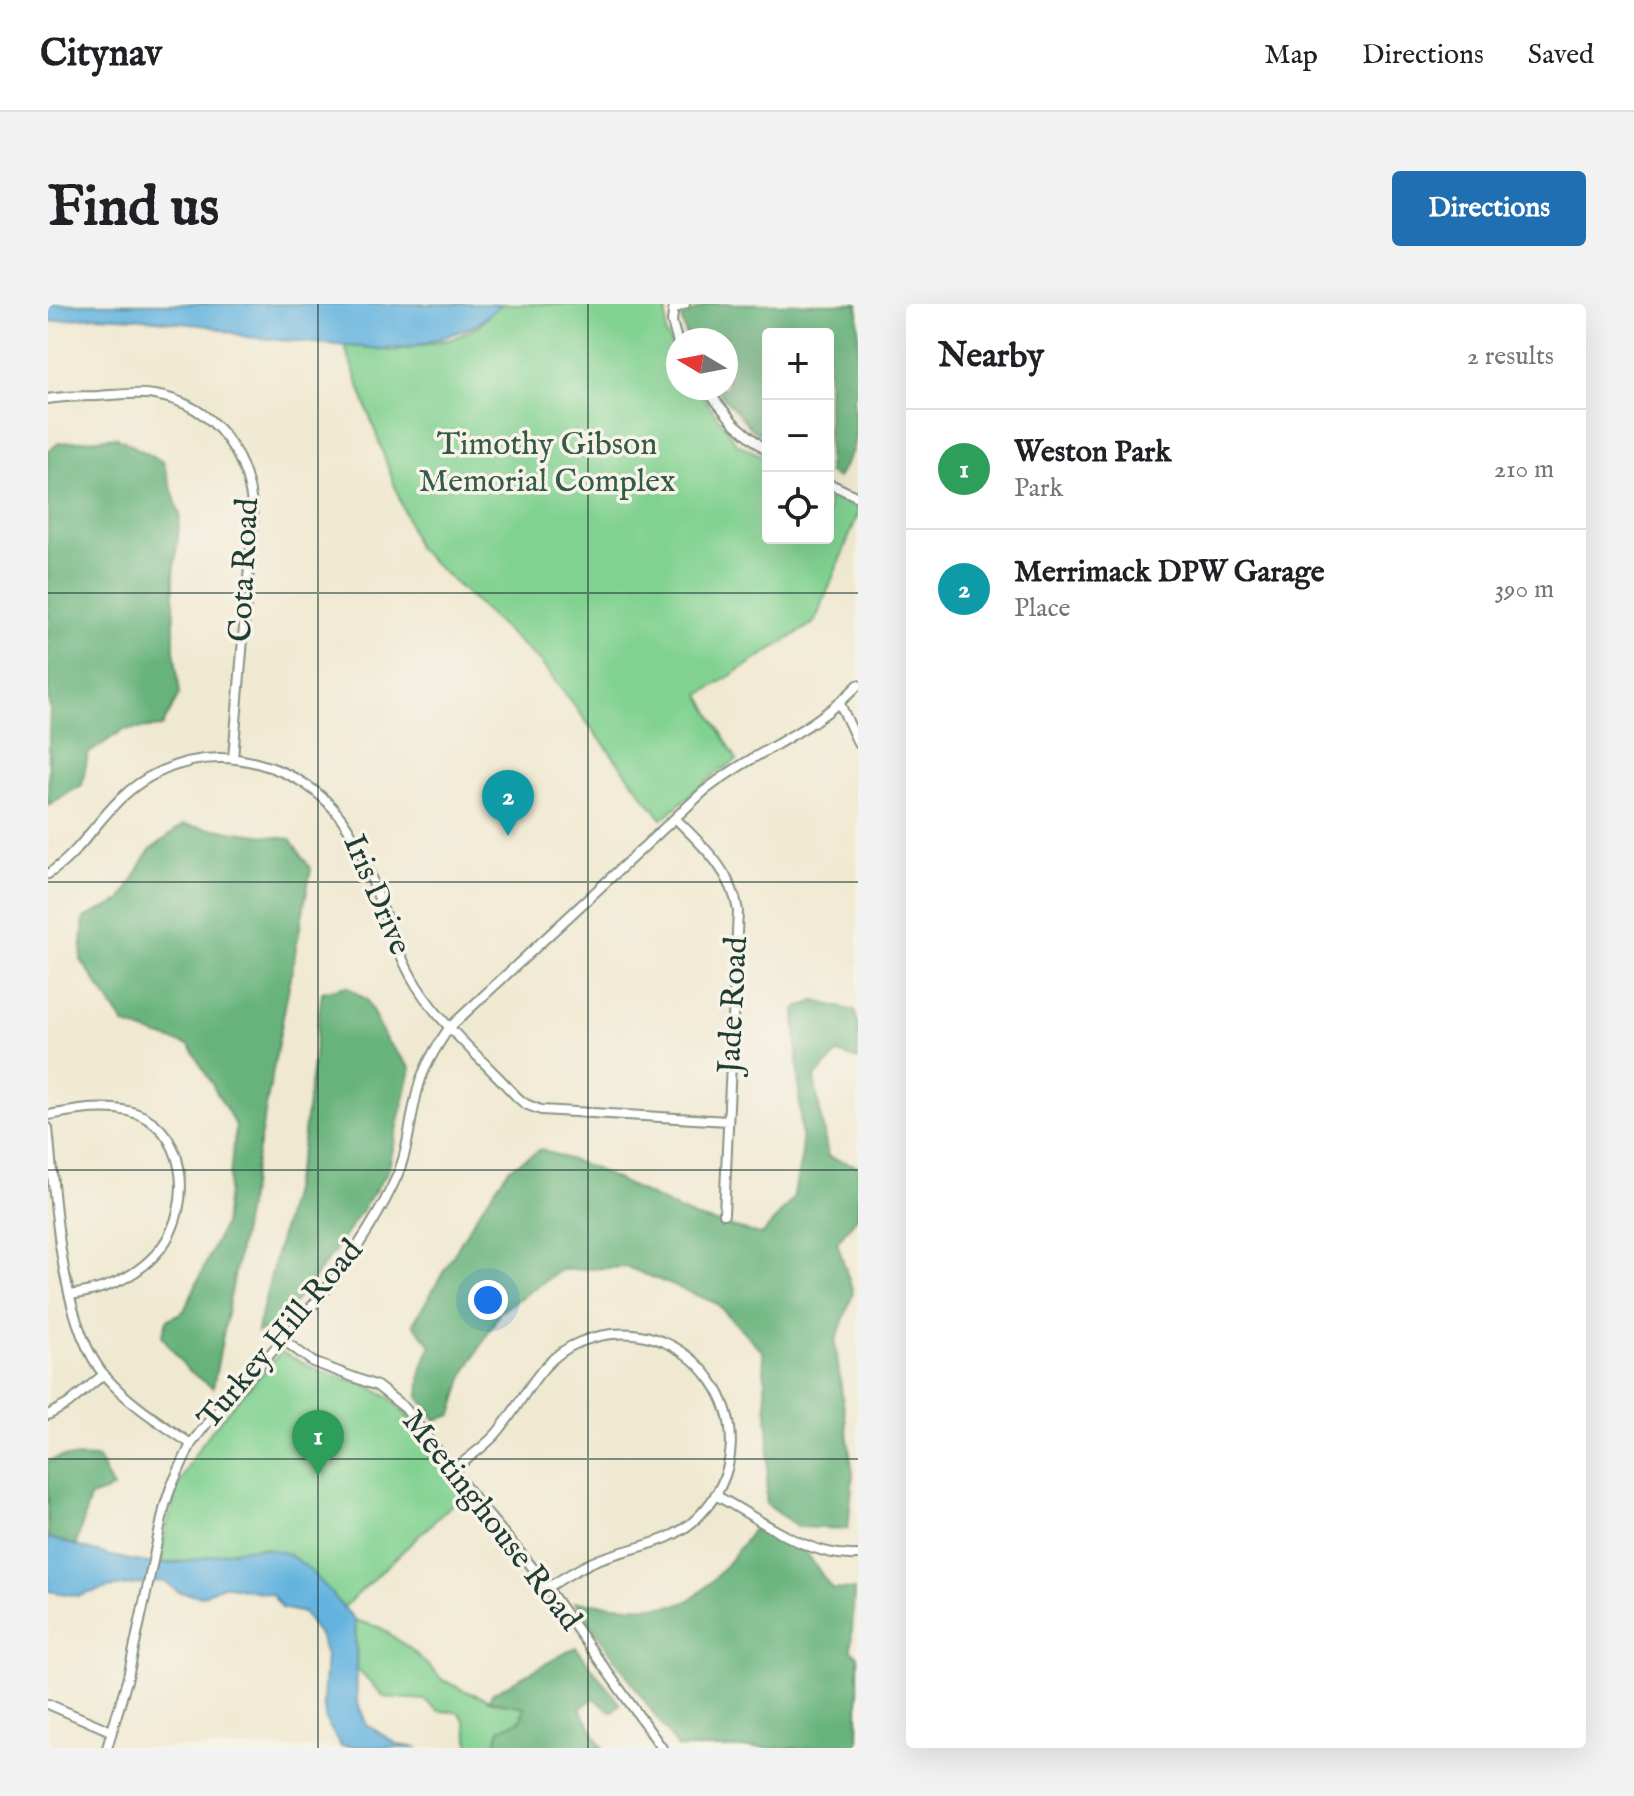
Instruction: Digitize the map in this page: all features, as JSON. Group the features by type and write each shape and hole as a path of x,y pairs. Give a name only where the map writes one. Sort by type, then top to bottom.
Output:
{"street":[{"path":"673,328 674,306 685,304"},
{"name":"Cota Road","path":"48,399 137,394 165,397 203,414 223,433 238,454 249,481 253,520 233,758"},
{"path":"715,400 734,423 762,447"},
{"path":"834,486 858,497"},
{"name":"Turkey Hill Road","path":"107,1748 128,1677 171,1487 191,1444 351,1258 398,1174 407,1148 421,1077 449,1028 714,783 812,725 840,704 858,685"},
{"path":"840,704 858,743"},
{"name":"Iris Drive","path":"48,874 66,859 114,802 160,771 195,760 233,758 273,767 307,784 334,808 360,847 392,935 412,978 449,1028 524,1103 541,1110 728,1121"},
{"name":"Jade Road","path":"675,818 721,868 735,892 737,930 724,1214"},
{"path":"48,1115 108,1109 144,1117 159,1127 171,1142 181,1178 178,1215 161,1248 141,1268 118,1283 70,1295"},
{"path":"48,1128 61,1248 70,1295 84,1337 104,1374 133,1402 191,1444"},
{"path":"454,1470 496,1433 534,1378 564,1350 601,1335 640,1334 665,1341 688,1354 706,1372 720,1395 728,1419 730,1446 726,1471 715,1495 697,1519 672,1536 587,1564 547,1588"},
{"name":"Meetinghouse Road","path":"282,1339 313,1362 369,1382 391,1396 411,1415 547,1588 662,1748"},
{"path":"48,1415 68,1404 104,1374"},
{"path":"715,1495 808,1545 826,1552 858,1555"},
{"path":"48,1704 111,1731"}],"green space":[{"name":"Timothy Gibson Memorial Complex","path":"499,304 666,304 666,400 706,400 737,444 762,456 762,544 834,544 834,492 858,502 858,514 815,622 700,695 737,760 715,774 662,819 541,663 417,548 344,344 393,351 452,339 478,327"},
{"path":"708,304 858,304 858,390 853,398 855,440 837,478 834,476 834,328 762,328 762,435 753,430 726,400 738,400 738,328 684,328 681,318"},
{"path":"116,437 163,462 180,515 174,575 174,649 180,693 162,727 123,730 88,754 82,785 48,805 48,451 59,443"},
{"path":"183,825 290,839 311,869 213,1388 187,1369 162,1336 167,1320 184,1311 224,1224 236,1126 190,1046 125,1025 81,960 84,918 121,901 149,851"},
{"path":"346,986 367,1000 386,1040 411,1068 388,1171 333,1253 293,1305 271,1328 257,1332 302,1149 322,992"},
{"path":"815,1001 855,1011 858,1025 858,1060 838,1053 814,1078 828,1157 858,1166 858,1216 837,1242 853,1293 835,1343 853,1475 848,1529 798,1527 766,1504 769,1444 763,1352 716,1303 627,1267 561,1270 500,1312 464,1375 452,1415 436,1420 419,1398 421,1370 431,1345 413,1324 478,1213 509,1169 541,1149 595,1169 694,1217 762,1235 793,1199 802,1154 795,1009"},
{"path":"281,1352 320,1371 367,1385 390,1398 408,1417 464,1493 343,1608 289,1554 260,1547 159,1564 172,1504 198,1449"},
{"path":"61,1457 98,1458 113,1489 90,1497 76,1545 48,1538 48,1461"},
{"path":"753,1529 806,1552 832,1589 854,1590 851,1650 858,1656 858,1748 678,1748 575,1602 642,1607 680,1604 710,1583"},
{"path":"355,1620 381,1628 413,1651 443,1680 498,1703 524,1706 521,1720 500,1729 494,1748 470,1748 465,1721 458,1712 438,1711 425,1700 384,1697 357,1669"},
{"path":"576,1647 620,1704 612,1712 593,1698 580,1709 603,1748 494,1748 500,1729 521,1720 524,1707 488,1700 493,1693"}],"water":[{"path":"48,304 502,304 476,325 442,338 411,347 382,349 247,337 209,326 138,318 95,316 48,322"},
{"path":"48,1538 115,1557 157,1564 249,1549 269,1549 286,1554 313,1573 355,1620 357,1702 367,1725 399,1745 419,1748 341,1746 326,1721 323,1702 326,1656 319,1635 303,1613 282,1608 272,1594 223,1585 202,1596 179,1592 162,1581 107,1588 79,1596 48,1591"}],"place":[{"name":"Merrimack DPW Garage","path":"508,836"},
{"name":"Weston Park","path":"318,1476"}]}
